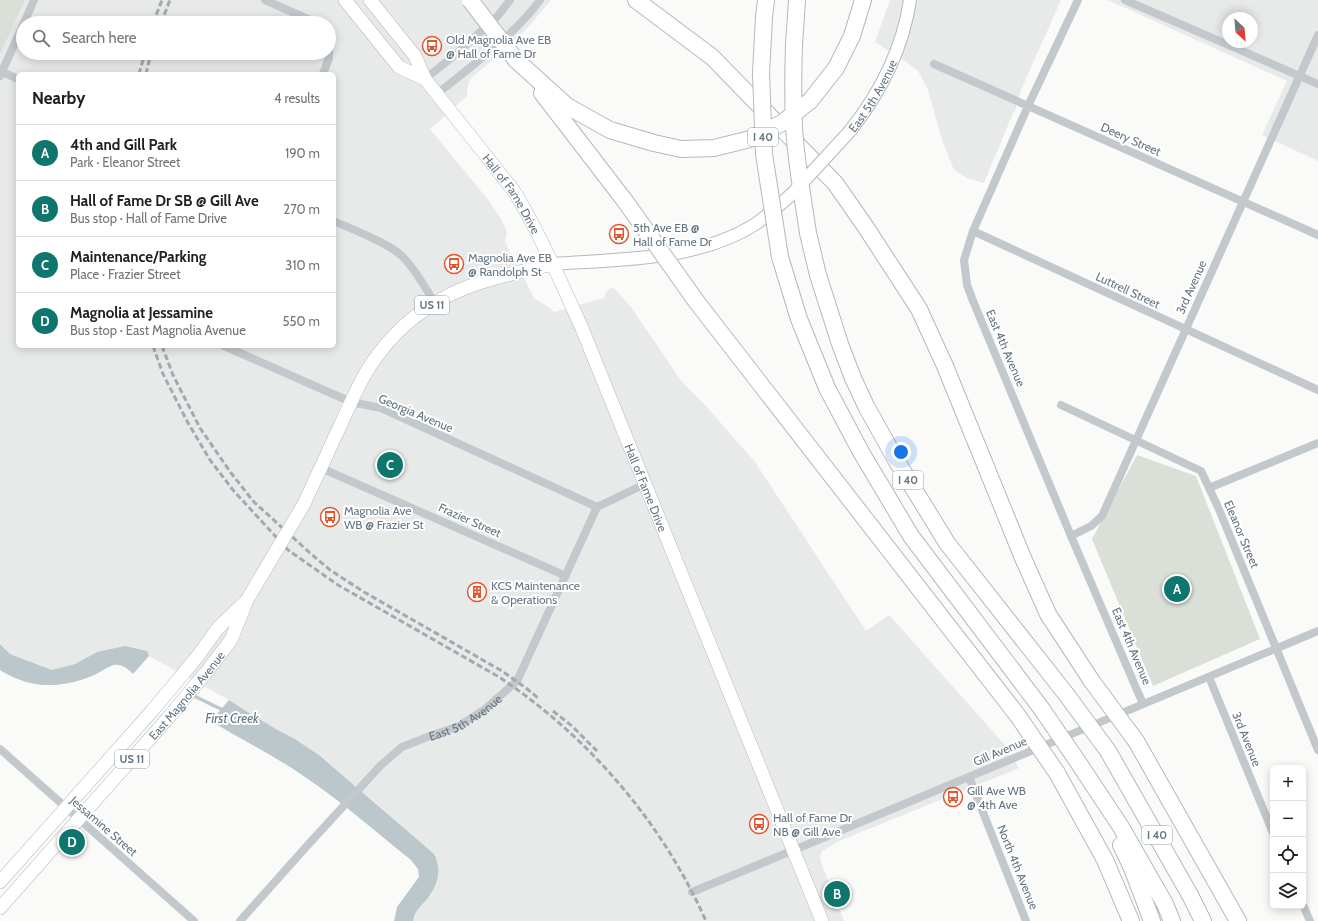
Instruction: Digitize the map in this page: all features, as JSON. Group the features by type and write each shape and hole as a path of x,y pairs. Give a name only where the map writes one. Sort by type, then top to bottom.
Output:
{"highway":[{"path":"470,0 625,201 696,301 1018,716 1057,773 1105,860 1131,921"},
{"path":"636,0 712,57 835,183 865,226 919,309 945,366 1023,558 1048,614 1092,680 1136,741 1238,921"},
{"name":"I 40","path":"766,0 761,73 764,154 780,257 799,320 827,388 861,452 912,536 1041,708 1078,762 1121,827 1165,904 1172,921"},
{"name":"I 40","path":"797,0 793,93 797,162 808,233 818,275 840,344 853,378 866,406 892,453 946,543 1066,694 1108,751 1190,895 1202,921"},
{"path":"516,60 568,106 610,130 680,149 714,148 750,139 782,123 810,101 836,68 852,36 863,0"},
{"path":"1096,791 1132,868 1152,921"}],"main road":[{"name":"Hall of Fame Drive","path":"345,0 399,67 425,79"},
{"name":"Hall of Fame Drive","path":"370,0 415,56 425,79 514,191 525,209 553,264 581,326 822,921"},
{"name":"East 5th Avenue","path":"553,264 651,257 677,253 704,247 731,237 756,224 776,209 792,194 850,131 864,113 882,84 903,34 910,0"},
{"name":"US 11","path":"351,402 376,357 390,340 414,317 435,303 465,288 508,275 553,264"},
{"name":"East Magnolia Avenue","path":"0,908 168,718 231,640 247,600 304,504 351,402"},
{"name":"East Magnolia Avenue","path":"0,882 157,706 197,657 218,628 247,600"}],"street":[{"path":"27,16 34,0"},
{"path":"265,0 301,16"},
{"path":"425,79 497,17 510,0"},
{"path":"437,94 507,35 540,0"},
{"name":"East 4th Avenue","path":"1078,0 1028,106 973,231 964,260 967,285 1071,536 1143,704"},
{"path":"1125,0 1318,84"},
{"name":"3rd Avenue","path":"1071,536 1091,526 1102,516 1135,439 1318,35"},
{"path":"16,41 1,73 16,78"},
{"path":"324,72 328,60"},
{"name":"Deery Street","path":"934,64 1318,235"},
{"path":"336,223 374,240 402,256 435,303"},
{"name":"Luttrell Street","path":"973,231 1318,390"},
{"name":"Georgia Avenue","path":"229,348 351,402 381,408 597,507"},
{"name":"Eleanor Street","path":"1061,405 1201,471 1277,648 1318,750"},
{"path":"1209,488 1318,443"},
{"name":"Frazier Street","path":"321,468 566,576"},
{"path":"597,507 645,484"},
{"name":"East 5th Avenue","path":"240,921 368,779 402,747 459,726 485,710 517,681 597,507"},
{"name":"Gill Avenue","path":"692,892 1318,631"},
{"name":"3rd Avenue","path":"1209,677 1270,826"},
{"name":"Jessamine Street","path":"0,749 194,921"},
{"name":"North 4th Avenue","path":"969,777 1026,921"},
{"path":"1305,909 1310,921"}],"shaded area":[{"path":"0,0 551,0 525,31 472,77 468,84 467,96 430,129 490,202 502,221 507,232 505,242 535,299 554,312 604,298 607,291 613,287 631,307 682,382 705,405 755,462 866,631 889,615 1004,744 1019,768 839,841 822,851 820,857 821,862 844,921 413,921 413,918 421,905 431,895 437,883 389,815 319,755 295,739 229,700 149,656 146,651 97,652 75,664 52,670 10,654 0,644"},
{"path":"0,0 25,0 18,16 16,16 16,19 0,54"},
{"path":"890,0 1061,0 1021,90 1015,111 984,183 967,178 954,170 942,140 928,90 918,71 875,42"},
{"path":"1108,0 1318,0 1318,161 1262,135 1287,81"},
{"path":"1137,455 1196,476 1260,639 1153,686 1092,539"}],"water":[{"path":"0,644 10,654 52,670 75,664 97,652 125,646 147,651 149,656 133,674 122,666 114,665 80,680 56,685 45,685 22,681 0,670"},
{"name":"First Creek","path":"229,700 319,755 434,854 438,864 437,880 430,895 415,913 413,921 394,921 397,907 419,877 418,869 411,860 346,807 305,777 211,721"}],"waterway":[{"name":"First Creek","path":"192,695 225,711"}],"railway":[{"path":"156,16 162,0"},
{"path":"164,16 170,0"},
{"path":"140,72 143,60"},
{"path":"146,72 149,60"},
{"path":"154,348 163,374 187,421 210,460 233,490 288,550 338,585 499,677 532,701 563,727 592,754 620,784 645,816 668,850 706,921"},
{"path":"163,348 173,375 200,428 231,473 254,502 330,570 364,592 502,671 538,698"},
{"path":"553,711 572,726 597,751"}],"place":[{"name":"Old Magnolia Ave EB @ Hall of Fame Dr","path":"432,46"},
{"name":"5th Ave EB @ Hall of Fame Dr","path":"619,234"},
{"name":"Magnolia Ave EB @ Randolph St","path":"454,264"},
{"name":"Maintenance/Parking","path":"390,465"},
{"name":"Magnolia Ave WB @ Frazier St","path":"330,517"},
{"name":"4th and Gill Park","path":"1177,589"},
{"name":"KCS Maintenance & Operations","path":"477,592"},
{"name":"Gill Ave WB @ 4th Ave","path":"953,797"},
{"name":"Hall of Fame Dr NB @ Gill Ave","path":"759,824"},
{"name":"Magnolia at Jessamine","path":"72,842"},
{"name":"Hall of Fame Dr SB @ Gill Ave","path":"837,894"}]}
